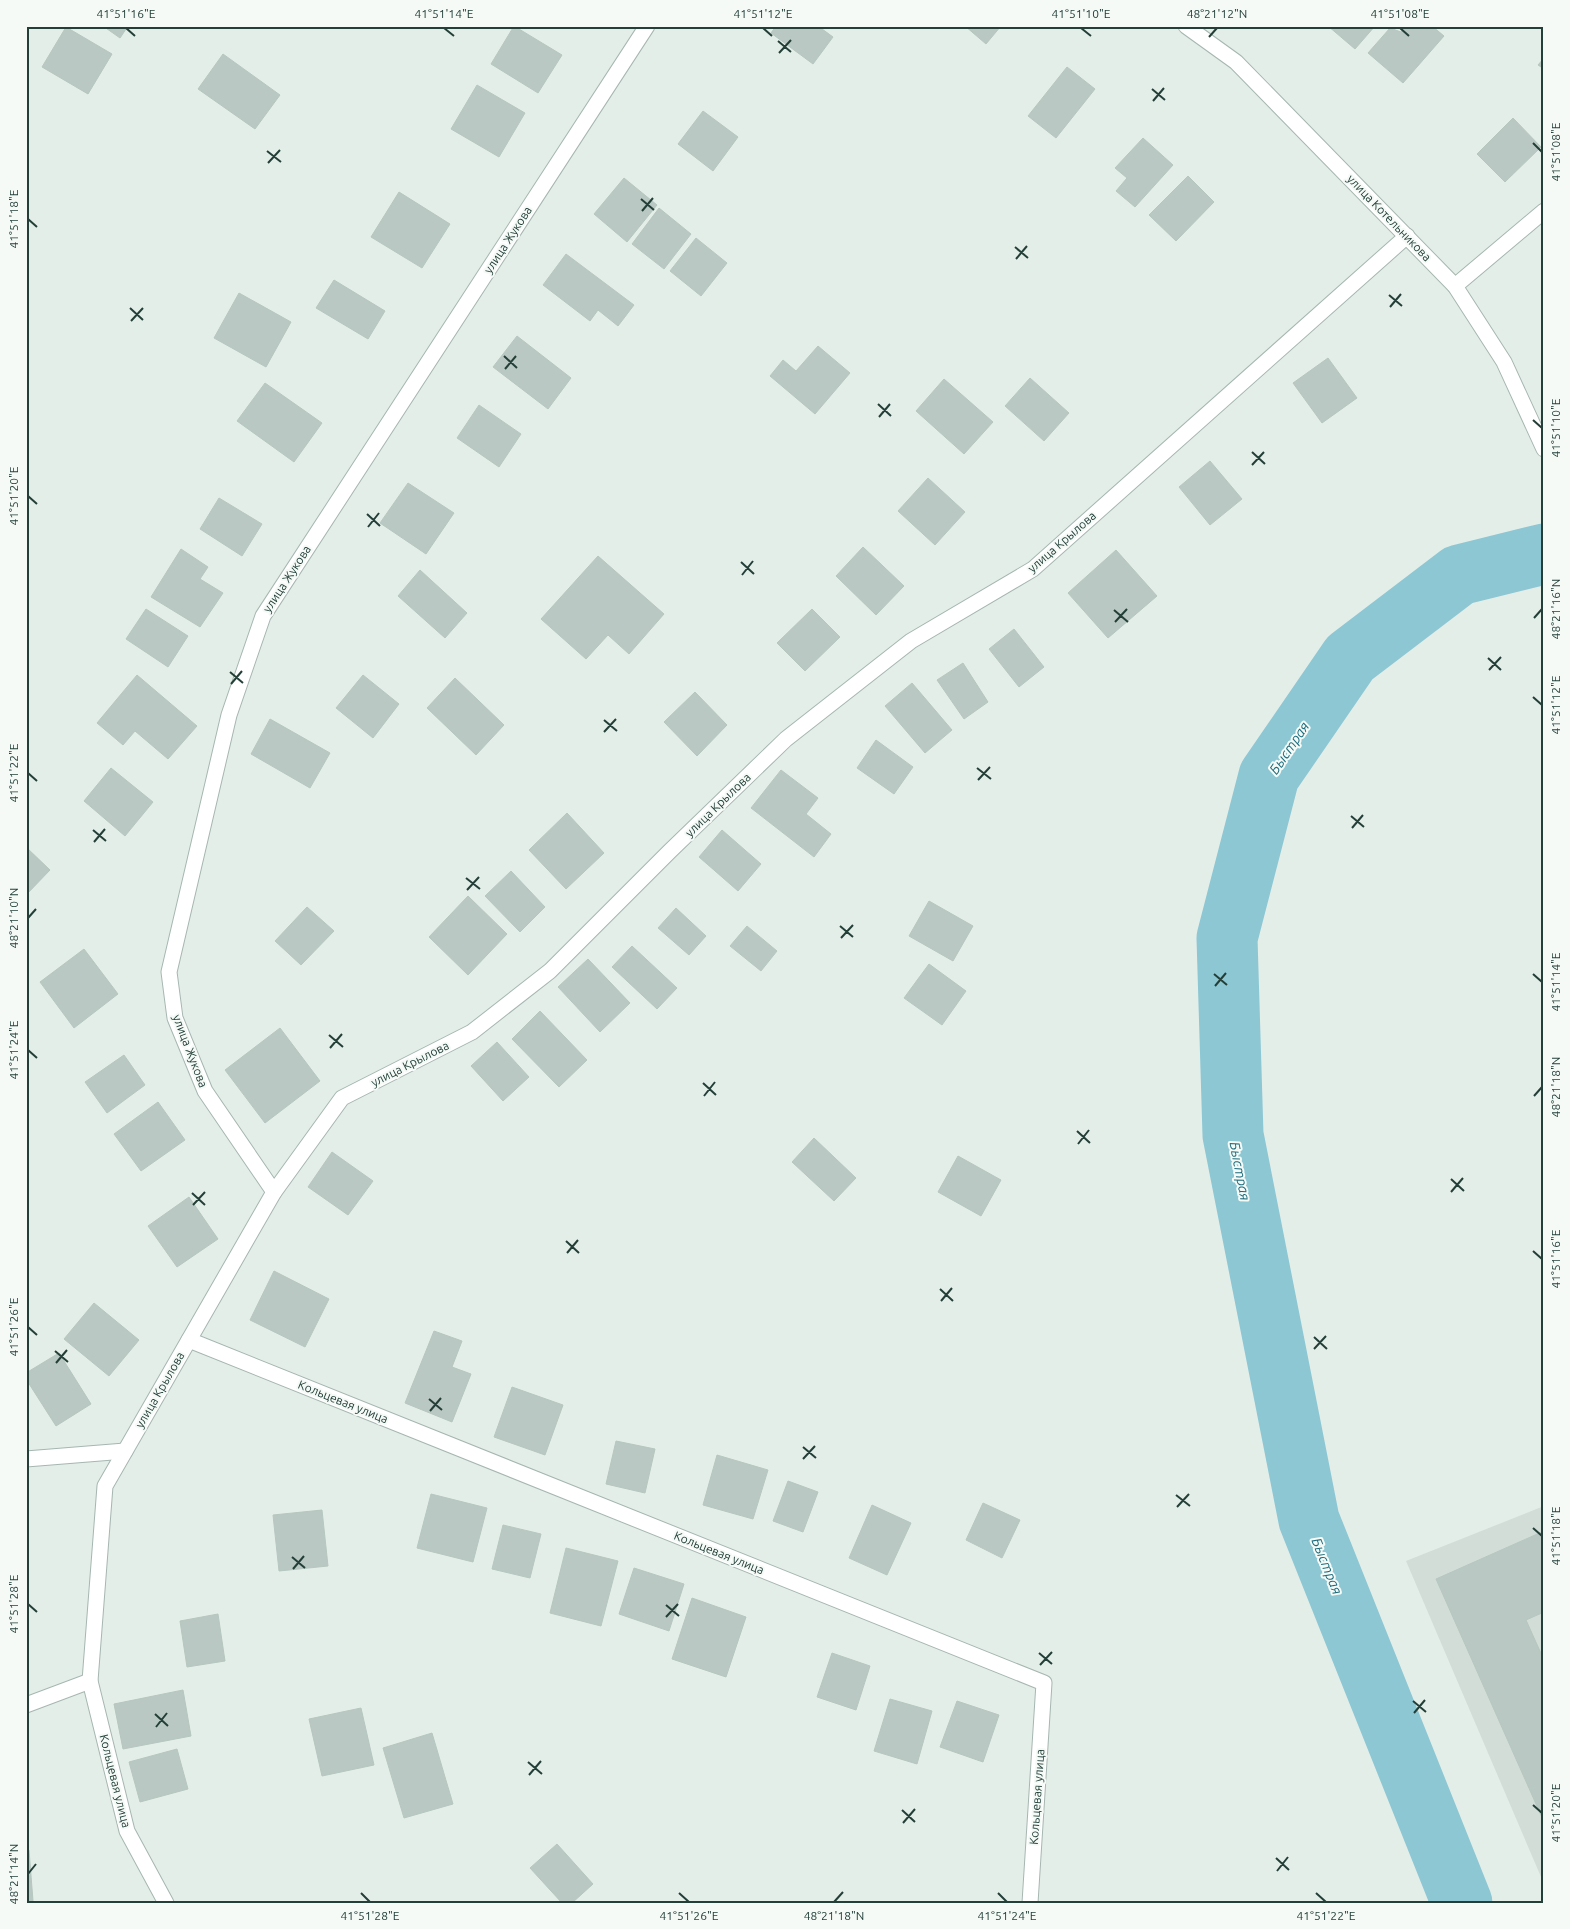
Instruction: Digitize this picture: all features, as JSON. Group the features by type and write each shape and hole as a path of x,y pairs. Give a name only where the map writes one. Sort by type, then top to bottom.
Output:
{"street":[{"name":"улица Жукова","path":"274,1192 205,1091 175,1018 168,972 229,715 263,616 646,26"},
{"name":"улица Котельникова","path":"1186,26 1236,62 1455,286 1504,362 1544,449"},
{"path":"1455,286 1544,211"},
{"name":"улица Крылова","path":"90,1681 105,1486 274,1192 342,1098 472,1032 550,972 670,851 786,739 911,641 1033,569 1407,236"},
{"name":"Кольцевая улица","path":"189,1340 1044,1683 1030,1903"},
{"path":"26,1460 125,1451"},
{"path":"26,1705 90,1681"},
{"name":"Кольцевая улица","path":"90,1681 127,1831 166,1903"}],"shaded area":[{"path":"1544,1506 1544,1884 1406,1561"}],"building":[{"path":"103,26 128,26 120,38"},
{"path":"514,26 562,55 538,93 491,64"},
{"path":"776,26 818,26 833,37 813,64 771,33"},
{"path":"965,26 1001,26 986,44"},
{"path":"1328,26 1375,26 1355,49"},
{"path":"1406,26 1432,26 1444,36 1403,83 1368,53 1390,28 1401,32"},
{"path":"66,27 112,54 88,94 42,67"},
{"path":"223,54 280,95 255,129 198,89"},
{"path":"1544,58 1544,69 1538,65"},
{"path":"1067,67 1095,89 1056,138 1028,116"},
{"path":"477,85 525,113 499,157 451,129"},
{"path":"703,111 738,137 713,171 678,144"},
{"path":"1513,118 1541,147 1505,182 1477,154"},
{"path":"1143,138 1173,165 1135,207 1116,191 1127,178 1115,168"},
{"path":"1188,176 1214,202 1176,241 1149,215"},
{"path":"624,178 657,205 627,242 594,214"},
{"path":"399,192 450,224 422,268 371,237"},
{"path":"659,208 691,234 664,269 632,244"},
{"path":"696,238 727,263 701,296 670,271"},
{"path":"566,254 634,305 618,326 598,310 590,321 543,285"},
{"path":"334,280 385,311 368,339 316,308"},
{"path":"239,293 291,322 266,367 214,338"},
{"path":"517,336 571,378 548,409 493,367"},
{"path":"818,346 850,373 815,414 770,376 783,360 796,371"},
{"path":"1328,358 1357,398 1322,423 1293,383"},
{"path":"1030,378 1069,413 1044,441 1005,406"},
{"path":"944,379 993,422 964,454 916,411"},
{"path":"265,383 322,423 294,462 237,421"},
{"path":"479,405 521,434 499,467 457,438"},
{"path":"1210,461 1242,499 1210,525 1179,487"},
{"path":"928,478 965,512 935,545 898,511"},
{"path":"408,483 454,513 426,554 380,523"},
{"path":"219,498 262,524 242,556 200,529"},
{"path":"863,547 904,586 876,615 836,576"},
{"path":"181,549 208,567 200,579 223,593 200,627 151,597"},
{"path":"1116,550 1157,596 1108,638 1068,593"},
{"path":"598,556 664,614 629,654 608,635 586,659 541,619"},
{"path":"420,570 467,613 445,638 398,596"},
{"path":"146,609 188,636 168,667 126,639"},
{"path":"812,609 840,637 805,671 777,643"},
{"path":"1014,629 1044,667 1019,687 989,649"},
{"path":"963,663 988,702 964,719 937,680"},
{"path":"137,675 197,726 168,759 135,731 123,745 97,723"},
{"path":"363,675 399,704 373,738 336,708"},
{"path":"455,678 504,725 476,755 427,708"},
{"path":"912,683 952,730 925,753 885,706"},
{"path":"695,692 727,725 697,756 664,722"},
{"path":"270,719 330,753 310,788 251,754"},
{"path":"876,740 913,767 894,794 857,768"},
{"path":"111,768 153,802 125,836 84,801"},
{"path":"781,770 818,798 806,814 831,834 814,857 751,808"},
{"path":"567,813 604,853 566,889 529,850"},
{"path":"722,830 761,864 738,891 699,857"},
{"path":"26,847 50,870 26,895"},
{"path":"511,871 545,907 520,932 485,896"},
{"path":"468,896 507,934 468,975 429,937"},
{"path":"929,901 973,926 953,961 909,936"},
{"path":"307,907 334,931 301,965 275,941"},
{"path":"676,908 706,936 689,955 658,928"},
{"path":"747,926 777,951 761,971 730,946"},
{"path":"632,946 677,988 657,1009 612,967"},
{"path":"84,949 118,994 74,1028 40,982"},
{"path":"588,959 630,1003 600,1032 558,987"},
{"path":"929,964 966,991 942,1025 904,998"},
{"path":"540,1011 587,1060 559,1087 512,1039"},
{"path":"280,1028 320,1081 265,1123 225,1070"},
{"path":"497,1042 529,1077 503,1101 471,1066"},
{"path":"124,1055 145,1085 107,1113 85,1082"},
{"path":"158,1102 185,1140 141,1171 114,1134"},
{"path":"814,1138 856,1178 834,1201 792,1162"},
{"path":"332,1152 373,1181 348,1215 308,1187"},
{"path":"958,1156 1001,1180 981,1216 938,1192"},
{"path":"189,1197 218,1239 177,1267 148,1226"},
{"path":"274,1271 329,1299 305,1347 250,1320"},
{"path":"94,1303 139,1340 109,1376 64,1339"},
{"path":"434,1331 462,1341 452,1367 471,1374 452,1422 405,1403"},
{"path":"59,1353 91,1404 56,1426 26,1379 26,1373"},
{"path":"512,1387 563,1405 545,1455 494,1437"},
{"path":"616,1441 655,1449 645,1493 606,1484"},
{"path":"717,1455 768,1470 753,1519 703,1505"},
{"path":"788,1481 818,1492 803,1532 773,1521"},
{"path":"431,1494 487,1508 473,1562 417,1548"},
{"path":"983,1503 1020,1520 1002,1558 966,1540"},
{"path":"872,1505 911,1523 887,1575 849,1558"},
{"path":"322,1510 328,1566 279,1571 273,1515"},
{"path":"503,1525 541,1534 530,1578 492,1569"},
{"path":"1544,1531 1544,1612 1526,1620 1544,1660 1544,1822 1436,1579"},
{"path":"566,1548 618,1561 601,1626 550,1613"},
{"path":"634,1568 684,1584 669,1631 619,1614"},
{"path":"692,1598 746,1617 726,1677 672,1659"},
{"path":"218,1614 225,1661 187,1667 180,1621"},
{"path":"832,1653 870,1666 856,1710 817,1697"},
{"path":"183,1690 191,1736 123,1749 114,1704"},
{"path":"890,1699 932,1711 917,1764 874,1751"},
{"path":"957,1701 999,1715 983,1762 940,1747"},
{"path":"361,1708 374,1765 322,1776 309,1719"},
{"path":"432,1733 453,1804 404,1818 383,1748"},
{"path":"177,1749 188,1789 140,1802 129,1762"},
{"path":"557,1844 593,1884 572,1903 562,1903 530,1868"},
{"path":"26,1850 29,1850 33,1901 26,1901"}],"waterway":[{"name":"Быстрая","path":"1462,1903 1309,1520 1233,1135 1227,938 1269,776 1350,658 1459,575 1544,554"}]}
